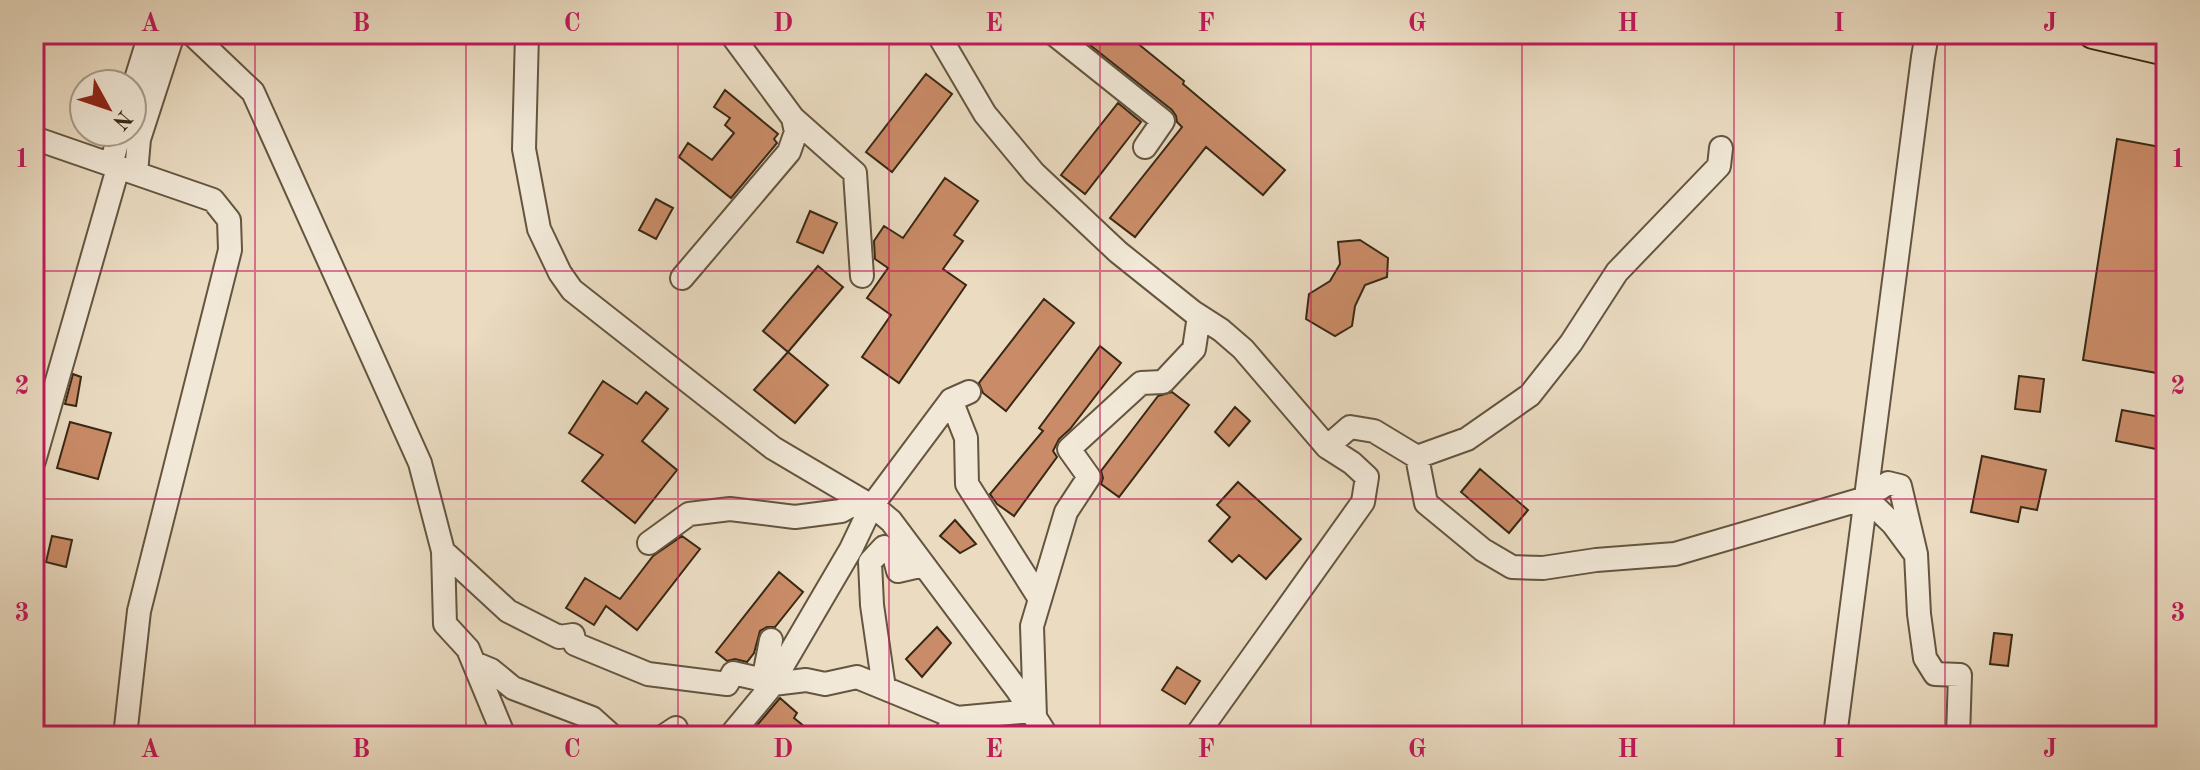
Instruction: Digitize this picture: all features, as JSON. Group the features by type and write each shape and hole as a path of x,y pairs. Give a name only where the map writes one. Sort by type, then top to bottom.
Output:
{"main road":[{"path":"2093,34 2157,44"}],"street":[{"path":"192,34 253,92 420,463 443,551 445,624 468,649 504,736"},
{"path":"527,34 524,149 539,229 560,273 572,290 773,448 891,521 1038,722"},
{"path":"731,34 793,118 855,173 862,276"},
{"path":"938,34 985,114 1034,173 1118,252 1243,349 1327,447 1367,477 1363,502 1196,736"},
{"path":"1054,34 1163,121 1145,147"},
{"path":"1835,736 1927,34"},
{"path":"145,68 158,44"},
{"path":"34,461 122,168 139,139 158,44"},
{"path":"682,278 789,152 796,132 793,118"},
{"path":"34,138 213,200 229,220 230,250 139,611 125,736"},
{"path":"121,148 122,168"},
{"path":"1417,457 1467,439 1530,395 1571,343 1617,272 1719,166 1721,148"},
{"path":"1038,722 1032,626 1066,512 1089,477 1069,449 1141,383 1163,382 1194,349 1199,316"},
{"path":"730,736 767,684 851,549 866,504 960,396 966,438 967,484 1040,599"},
{"path":"1327,447 1350,427 1374,431 1417,457 1426,503 1483,550 1512,567 1543,568 1675,554 1866,498 1888,483 1900,486 1916,554 1925,658 1935,674 1960,675 1958,736"},
{"path":"1866,498 1893,524 1916,554"},
{"path":"649,543 689,514 730,509 795,517 866,504"},
{"path":"884,688 872,605 870,562 884,547 893,552 898,571 924,565"},
{"path":"443,551 508,611 559,637 573,635 575,644 648,674 727,684 733,673 767,684 806,680 825,684 857,677 884,688 951,727 1038,722"},
{"path":"767,684 765,671 771,640"},
{"path":"474,663 491,670 513,688 592,718 612,736"}],"building":[{"path":"1076,34 1126,34 1285,170 1263,195 1206,147 1135,237 1110,218 1182,127 1172,110"},
{"path":"926,74 952,94 892,172 866,152"},
{"path":"725,90 778,134 774,139 777,143 731,198 679,157 688,143 712,160 734,133 725,125 730,118 714,107"},
{"path":"1118,103 1141,122 1085,194 1061,175"},
{"path":"2117,139 2166,148 2166,304 2157,373 2083,360"},
{"path":"945,178 978,201 954,235 963,241 943,269 966,285 899,383 862,357 891,315 867,298 888,268 875,259 874,241 884,226 903,238"},
{"path":"656,199 673,208 656,239 639,230"},
{"path":"810,211 837,223 823,253 797,242"},
{"path":"1360,240 1388,258 1387,277 1365,285 1355,306 1352,326 1335,336 1306,319 1309,294 1330,281 1340,264 1338,242"},
{"path":"818,266 843,287 788,352 763,331"},
{"path":"1044,299 1074,323 1006,411 983,393 979,383"},
{"path":"1100,346 1121,363 1059,439 1053,451 1057,457 1014,516 997,504 990,494 1043,431 1039,428"},
{"path":"788,352 828,385 795,423 754,390"},
{"path":"73,374 81,377 76,406 65,404"},
{"path":"2019,376 2044,379 2040,412 2015,409"},
{"path":"603,381 637,404 646,392 668,409 642,441 677,470 635,523 582,481 603,455 569,433"},
{"path":"1172,392 1189,405 1119,497 1101,484 1101,471 1158,396"},
{"path":"1235,407 1250,421 1229,446 1215,432"},
{"path":"2122,410 2166,418 2166,451 2116,441"},
{"path":"70,422 111,433 98,479 57,468"},
{"path":"1982,456 2046,470 2037,510 2021,507 2018,522 1971,512"},
{"path":"1480,469 1528,510 1509,533 1461,492"},
{"path":"1238,482 1301,539 1266,579 1239,555 1232,562 1209,541 1230,517 1217,505"},
{"path":"955,520 976,544 960,553 940,536"},
{"path":"52,536 72,540 66,567 46,562"},
{"path":"682,536 700,549 637,630 606,606 594,625 566,608 585,578 620,599 653,556"},
{"path":"779,572 803,592 775,627 760,631 754,653 747,662 727,661 716,652"},
{"path":"937,627 951,643 922,677 906,659"},
{"path":"1994,633 2012,635 2008,666 1990,664"},
{"path":"1177,667 1200,681 1185,704 1162,690"},
{"path":"780,698 797,713 794,718 816,736 748,736"}]}
